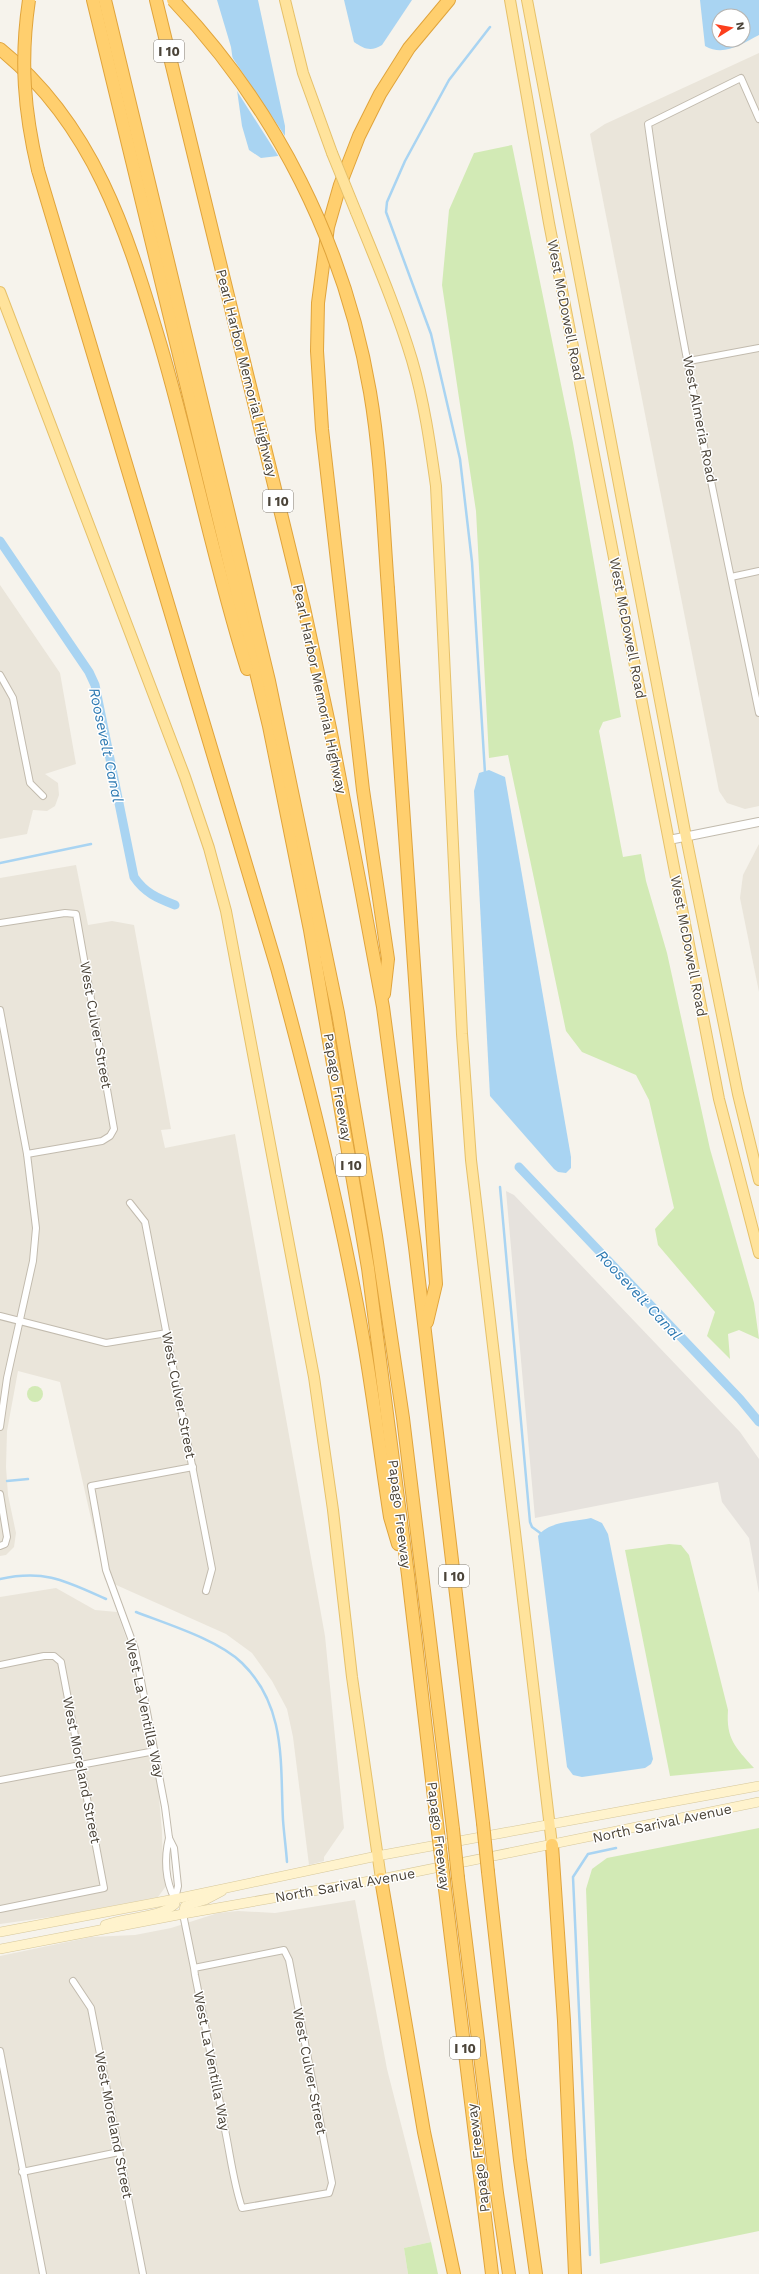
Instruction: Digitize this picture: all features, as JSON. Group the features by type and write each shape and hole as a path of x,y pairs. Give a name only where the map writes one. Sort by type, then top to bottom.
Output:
{"highway":[{"path":"29,0 24,43 24,94 38,170 277,968 305,1070 338,1211 364,1343 390,1517 408,1574"},
{"name":"I 10","path":"92,0 276,760"},
{"path":"105,0 269,681 336,1005 376,1236 403,1418 458,1878 508,2274"},
{"name":"Pearl Harbor Memorial Highway","path":"156,0 304,608 338,766 382,1007"},
{"path":"173,0 213,44 241,82 271,127 302,183 338,268 357,332 370,394 378,460 388,589 416,1012 436,1284 425,1329"},
{"path":"382,1007 388,959 364,790 322,429 318,366 318,303 328,227 340,185 360,136 394,70 424,28 449,0"},
{"path":"0,49 43,90 73,128 101,176 118,216 139,276 171,380 237,636 276,760"},
{"name":"Papago Freeway","path":"276,760 328,1024 367,1261 408,1574 492,2274"},
{"name":"I 10","path":"382,1007 425,1329 521,2167 536,2274"},
{"path":"552,1845 564,2020 575,2274"},
{"path":"381,1879 424,2132 454,2274"}],"main road":[{"path":"285,0 301,67 332,153 389,292 412,361 427,423 436,486 462,1034 470,1146 480,1251 551,1823 552,1845"},
{"name":"West McDowell Road","path":"510,0 551,230 719,1099 759,1253"},
{"name":"West McDowell Road","path":"527,0 686,837 738,1094 759,1180"},
{"path":"0,292 182,769 209,848 226,911 316,1391 381,1879"},
{"name":"North Sarival Avenue","path":"0,1932 175,1899 377,1856 759,1786"},
{"name":"North Sarival Avenue","path":"0,1949 183,1914 381,1879 759,1802"},
{"path":"183,1914 185,1906 205,1900 228,1887"},
{"path":"81,1934 117,1920 164,1911 175,1904 175,1899"}],"street":[{"name":"West Almeria Road","path":"759,119 741,78 648,124 657,191 689,361 759,713"},
{"path":"689,361 759,348"},
{"path":"731,577 759,571"},
{"path":"0,675 13,698 30,783 43,796"},
{"path":"669,840 759,822"},
{"name":"West Culver Street","path":"0,923 65,913 76,914 114,1129 110,1136 102,1140 27,1154"},
{"path":"0,1010 27,1154 36,1228 33,1261 7,1378 0,1427"},
{"name":"West Culver Street","path":"130,1203 146,1222 212,1569 206,1591"},
{"path":"0,1316 106,1344 167,1333"},
{"name":"West La Ventilla Way","path":"175,1899 178,1886 174,1848 169,1838 136,1649 106,1570 91,1486 193,1467"},
{"path":"0,1494 7,1537 3,1545"},
{"name":"West Moreland Street","path":"0,1665 44,1656 54,1656 62,1662 104,1888 0,1909"},
{"path":"0,1780 155,1751"},
{"name":"West La Ventilla Way","path":"183,1914 238,2197 242,2208"},
{"name":"West Culver Street","path":"194,1968 284,1950 289,1960 332,2183 329,2193 242,2208"},
{"name":"West Moreland Street","path":"73,1981 91,2008 143,2274"},
{"path":"0,2051 42,2274"},
{"path":"22,2172 119,2152"}],"shaded area":[{"path":"759,53 759,806 745,809 727,803 719,791 590,134 605,124"},
{"path":"0,585 60,673 76,764 45,774 58,783 59,795 55,806 47,811 33,810 27,834 0,839"},
{"path":"759,844 759,992 740,898 743,875"},
{"path":"76,865 88,925 112,921 134,925 171,1129 161,1130 165,1148 235,1134 325,1636 344,1828 324,1857 324,1861 309,1865 293,1737 287,1709 272,1681 252,1653 226,1634 105,1580 60,1382 18,1371 7,1431 6,1467 8,1495 16,1533 14,1547 6,1555 0,1556 0,878"},
{"path":"506,1191 514,1195 740,1432 759,1459 759,1593 749,1538 722,1502 718,1482 535,1518"},
{"path":"56,1588 95,1610 117,1612 131,1652 158,1786 162,1832 163,1871 166,1886 158,1897 65,1915 0,1924 0,1597"},
{"path":"355,1900 387,2069 431,2242 404,2248 408,2274 0,2274 0,1956 91,1937 135,1935 171,1928 218,1913 238,1911 275,1913"}],"green space":[{"path":"512,145 573,443 621,717 603,722 599,731 623,857 641,854 646,881 667,953 710,1149 754,1303 759,1339 739,1330 728,1334 730,1359 707,1336 715,1312 658,1245 655,1229 674,1208 649,1100 636,1075 582,1052 566,1031 508,755 489,758 476,511 442,285 449,210 474,153"},
{"path":"35,1386 42,1391 43,1394 38,1401 35,1402 28,1397 27,1394 32,1387"},
{"path":"669,1544 681,1545 689,1555 728,1710 730,1736 737,1748 754,1768 670,1776 625,1550"},
{"path":"759,1828 759,2231 600,2264 586,1889 592,1869 607,1858"},
{"path":"431,2242 438,2274 408,2274 404,2248"}],"water":[{"path":"217,0 258,0 285,126 285,147 278,156 261,158 249,150 242,126 231,47"},
{"path":"344,0 412,0 382,45 368,49 354,42"},
{"path":"700,0 759,0 759,35 751,39 751,8 711,8 711,48 732,48 726,50 712,49 705,46"},
{"path":"489,770 505,777 571,1157 571,1168 566,1173 558,1172 554,1169 490,1096 474,791 479,773"},
{"path":"591,1518 602,1523 608,1534 653,1759 651,1764 645,1768 582,1777 573,1775 567,1767 538,1536 548,1527 569,1521"}],"pier":[{"path":"230,54 287,139 287,148 279,157 235,88"}],"waterway":[{"path":"485,773 472,562 460,459 431,334 386,212 387,202 405,161 449,80 490,27"},
{"name":"Roosevelt Canal","path":"0,541 89,672 95,685 134,877 147,891 175,905"},
{"path":"0,863 91,844"},
{"name":"Roosevelt Canal","path":"519,1167 740,1399 759,1422"},
{"path":"500,1187 530,1522 532,1527 543,1535"},
{"path":"7,1481 28,1479"},
{"path":"0,1579 30,1575 55,1578 106,1599"},
{"path":"136,1612 192,1633 220,1647 242,1663 257,1680 267,1698 274,1717 278,1737 281,1757 283,1820 287,1862"},
{"path":"590,2255 573,1877 588,1854 616,1848"}]}
